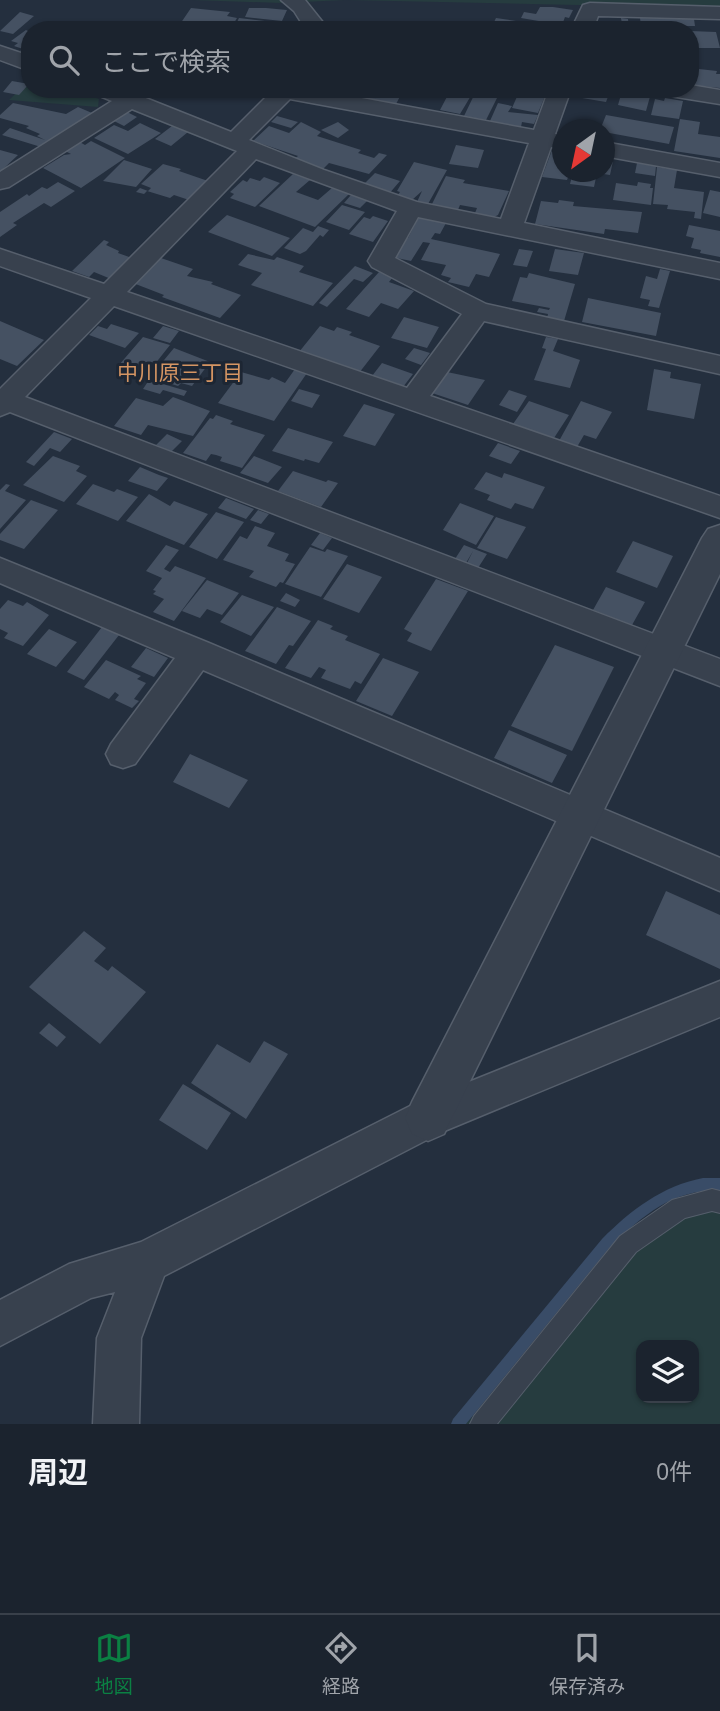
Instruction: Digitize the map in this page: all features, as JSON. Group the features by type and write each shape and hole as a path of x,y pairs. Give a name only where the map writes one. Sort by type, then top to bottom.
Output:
{"street":[{"path":"291,0 301,7 309,21"},
{"path":"585,21 590,9 720,13"},
{"path":"0,53 21,61"},
{"path":"699,94 720,97"},
{"path":"280,98 243,145 3,403 720,673"},
{"path":"329,98 552,140 510,227"},
{"path":"555,119 559,98"},
{"path":"0,182 131,99 316,175 411,208 720,271"},
{"path":"615,151 720,170"},
{"path":"411,208 381,261 478,311 720,365"},
{"path":"0,257 720,507"},
{"path":"413,400 478,311"},
{"path":"428,1118 720,538"},
{"path":"0,570 720,875"},
{"path":"123,754 198,652"},
{"path":"0,1324 84,1279 148,1261 428,1118 720,999"},
{"path":"116,1424 119,1338 148,1261"}],"lane":[{"path":"482,1424 628,1244 680,1208 712,1200 720,1202"}],"green space":[{"path":"192,0 345,0 282,3"},
{"path":"345,0 720,0 720,8"},
{"path":"21,89 21,98 99,99 98,107 9,100"},
{"path":"711,1189 720,1191 720,1424 466,1424 612,1248 681,1197"}],"building":[{"path":"540,7 573,10 569,18 565,17 564,21 521,18 524,12 536,14"},
{"path":"191,8 230,12 227,16 237,18 235,21 182,21"},
{"path":"249,8 287,10 282,21 245,17"},
{"path":"20,12 34,16 28,21 21,21 21,27 13,34 0,31"},
{"path":"239,18 265,21 238,21"},
{"path":"496,18 516,21 494,21"},
{"path":"640,18 694,21 640,21"},
{"path":"699,31 716,32 720,48 699,48"},
{"path":"21,34 21,48 14,46 18,43 11,41"},
{"path":"699,69 717,71 716,74 720,74 720,88 699,86"},
{"path":"12,81 21,83 19,95 3,92"},
{"path":"355,98 399,98 396,104"},
{"path":"446,98 470,98 460,114 440,110"},
{"path":"473,98 497,98 486,120 464,116"},
{"path":"516,98 544,98 538,113 512,108"},
{"path":"582,98 608,98 606,102"},
{"path":"620,98 650,98 646,111 618,105"},
{"path":"665,98 683,101 679,119 651,115 655,99 664,101"},
{"path":"13,103 66,114 78,107 92,113 41,147 2,135 10,128 45,140 37,136 40,134 26,128 29,126 0,118"},
{"path":"498,103 512,106 508,112 538,115 534,124 522,122 521,127 490,121"},
{"path":"125,111 137,117 124,126 112,120"},
{"path":"606,115 674,127 669,144 615,134 615,119 604,119"},
{"path":"277,116 298,122 291,128 271,122"},
{"path":"680,119 700,122 698,134 720,137 720,158 674,151"},
{"path":"301,122 321,132 317,136 361,150 358,153 374,158 379,153 387,155 369,174 329,163 323,169 294,159 298,156 253,141 269,126 289,133"},
{"path":"338,122 349,130 338,138 321,130"},
{"path":"140,123 161,133 128,154 94,138 114,125 128,131"},
{"path":"172,126 188,132 171,146 155,139"},
{"path":"78,141 85,145 91,141 125,158 81,188 43,168 64,155 71,154 63,150"},
{"path":"456,145 484,150 478,168 449,164"},
{"path":"0,150 18,155 0,172"},
{"path":"552,150 552,178 542,177"},
{"path":"124,160 152,169 136,187 103,181"},
{"path":"414,162 447,170 428,204 417,202 422,191 412,200 397,196 400,192 397,191"},
{"path":"637,163 656,166 655,176 635,173"},
{"path":"163,164 208,181 189,200 174,195 170,198 147,191 144,194 136,192 140,188 148,191 151,188 141,184"},
{"path":"657,167 677,170 674,188 704,192 701,219 694,218 695,212 667,209 668,205 653,204"},
{"path":"375,173 400,181 388,195 362,186"},
{"path":"293,174 310,180 296,192 318,200 332,188 349,194 315,227 259,206"},
{"path":"446,176 465,180 463,183 509,191 498,215 494,217 475,213 477,208 460,205 457,212 431,206"},
{"path":"264,177 280,183 255,207 230,198 234,194 230,192 243,180 247,182 250,178 260,181"},
{"path":"58,182 75,191 51,207 44,203 13,223 17,225 0,237 0,212 27,194 29,196 42,187 47,189"},
{"path":"570,182 595,182 594,187"},
{"path":"638,182 651,184 651,205 613,200 616,183 637,186"},
{"path":"710,190 720,192 720,217 703,213"},
{"path":"351,195 367,201 360,208 344,203"},
{"path":"559,200 574,202 573,206 642,212 638,233 605,229 604,234 535,224 541,201 558,203"},
{"path":"342,205 365,212 349,230 326,222"},
{"path":"227,215 290,238 272,256 208,232"},
{"path":"373,216 388,221 373,242 349,234 364,217 370,219"},
{"path":"419,217 446,223 440,234 435,233 431,239 500,254 489,277 476,274 469,287 448,282 451,278 441,275 446,265 421,260 430,243 423,242 411,261 392,257 404,237 408,238"},
{"path":"689,225 720,231 720,257 700,253 701,250 691,248 694,238 686,236"},
{"path":"318,226 329,230 323,237 320,235 306,251 300,254 284,248 303,228 313,232"},
{"path":"104,240 109,242 106,245 119,251 118,253 132,258 111,279 94,272 89,277 72,271"},
{"path":"519,249 533,251 527,267 513,265"},
{"path":"555,249 584,253 578,275 549,271"},
{"path":"248,254 274,260 277,257 304,266 299,272 333,283 313,306 251,285 262,273 238,265"},
{"path":"158,257 193,269 187,276 213,282 211,284 241,295 220,318 162,297 164,295 133,283"},
{"path":"355,266 373,273 363,282 354,279 327,307 319,303"},
{"path":"660,269 670,271 659,308 648,306 650,300 640,298 646,276 657,279"},
{"path":"379,272 393,277 389,282 414,291 398,309 381,303 369,317 346,309"},
{"path":"529,273 575,284 564,321 547,318 548,314 537,312 539,308 550,308 512,301 520,277 527,278"},
{"path":"588,298 661,313 656,336 582,322"},
{"path":"404,317 439,327 427,348 391,338"},
{"path":"0,321 44,340 17,366 0,359"},
{"path":"111,324 139,333 125,348 89,335 98,326 107,329"},
{"path":"163,326 179,331 170,343 153,338"},
{"path":"320,326 334,331 337,327 352,332 349,335 380,346 359,373 299,352"},
{"path":"143,337 170,345 147,374 119,365"},
{"path":"546,337 558,339 553,351 580,360 570,388 534,380 546,349 542,348"},
{"path":"174,348 210,362 192,386 181,383 178,386 150,377"},
{"path":"414,348 430,353 421,365 405,359"},
{"path":"382,363 413,374 403,387 372,376"},
{"path":"295,369 307,373 274,421 218,403 241,372 269,380 272,377 285,383"},
{"path":"654,369 671,372 670,378 701,384 694,419 647,410"},
{"path":"447,372 485,380 468,405 432,393"},
{"path":"149,380 187,391 184,396 163,390 160,394 143,389"},
{"path":"299,389 320,395 312,408 291,401"},
{"path":"509,390 527,396 517,412 499,405"},
{"path":"173,397 210,411 193,436 148,425 141,435 114,426 136,398 163,406"},
{"path":"529,401 569,415 554,438 513,424"},
{"path":"581,401 612,412 596,439 584,435 577,447 559,441"},
{"path":"364,404 395,414 375,446 343,436"},
{"path":"216,415 233,421 230,424 265,435 242,468 220,461 222,457 216,455 211,454 206,461 183,453 210,418 213,419"},
{"path":"288,428 333,442 319,463 272,451"},
{"path":"54,432 72,439 60,452 50,448 34,466 26,462"},
{"path":"167,434 182,441 171,452 156,445"},
{"path":"498,443 520,451 511,464 489,456"},
{"path":"53,456 80,466 76,471 87,476 64,502 23,485"},
{"path":"254,456 282,467 268,483 240,473"},
{"path":"140,467 168,478 157,491 128,481"},
{"path":"293,471 326,482 328,480 338,483 321,507 278,491"},
{"path":"486,472 502,478 504,473 545,487 533,509 515,503 511,509 487,500 490,495 474,489"},
{"path":"6,484 10,485 5,491 26,500 0,529 0,490"},
{"path":"93,484 138,497 118,521 76,504"},
{"path":"149,494 170,506 174,501 208,514 184,545 126,521"},
{"path":"226,498 254,509 246,519 218,508"},
{"path":"31,500 58,510 24,549 0,540 0,534"},
{"path":"460,503 494,516 476,545 443,530"},
{"path":"258,510 269,514 261,524 250,520"},
{"path":"216,512 244,522 217,559 189,547"},
{"path":"496,517 526,527 507,559 477,548"},
{"path":"255,526 275,533 267,546 289,554 285,561 295,564 283,583 280,582 276,587 249,577 254,571 223,560 240,536 247,539"},
{"path":"320,533 332,538 323,550 311,545"},
{"path":"633,541 673,556 657,588 616,572"},
{"path":"166,545 179,550 164,569 170,572 175,566 206,578 174,621 153,612 164,599 153,594 162,578 146,571"},
{"path":"464,545 487,554 478,568 467,563 473,551 466,563 455,559"},
{"path":"310,547 348,556 321,597 285,584"},
{"path":"347,564 382,577 359,613 323,599"},
{"path":"436,579 468,591 431,651 407,641 412,633 404,629"},
{"path":"207,580 239,593 222,615 207,609 200,618 182,611"},
{"path":"606,587 645,602 632,625 593,610"},
{"path":"286,593 300,600 295,607 280,601"},
{"path":"242,595 274,607 251,636 220,622"},
{"path":"8,600 23,606 27,602 49,615 23,646 4,638 8,633 0,629 0,609"},
{"path":"277,607 311,621 276,664 245,651"},
{"path":"318,620 333,626 330,629 348,636 345,640 380,654 361,684 355,681 350,689 321,678 326,670 319,667 311,678 285,668"},
{"path":"102,627 119,635 84,680 67,672"},
{"path":"49,629 77,642 56,667 27,654"},
{"path":"555,645 614,667 572,751 511,726"},
{"path":"146,648 168,658 154,677 131,667"},
{"path":"383,658 419,672 392,716 356,701"},
{"path":"106,660 141,676 137,679 146,683 134,699 139,701 132,708 115,700 119,695 115,692 109,699 84,687"},
{"path":"509,730 567,755 552,783 494,758"},
{"path":"190,754 248,780 229,808 173,782"},
{"path":"666,891 720,915 720,969 646,935"},
{"path":"84,931 106,948 94,961 108,971 112,966 146,992 100,1044 29,987"},
{"path":"49,1023 66,1037 57,1047 39,1033"},
{"path":"264,1041 288,1054 246,1119 191,1083 217,1044 250,1063"},
{"path":"183,1084 231,1113 207,1150 159,1120"}],"waterway":[{"path":"458,1424 617,1232 643,1210 672,1193 687,1187 720,1184"}],"district":[{"name":"中川原三丁目","path":"180,372"}]}
